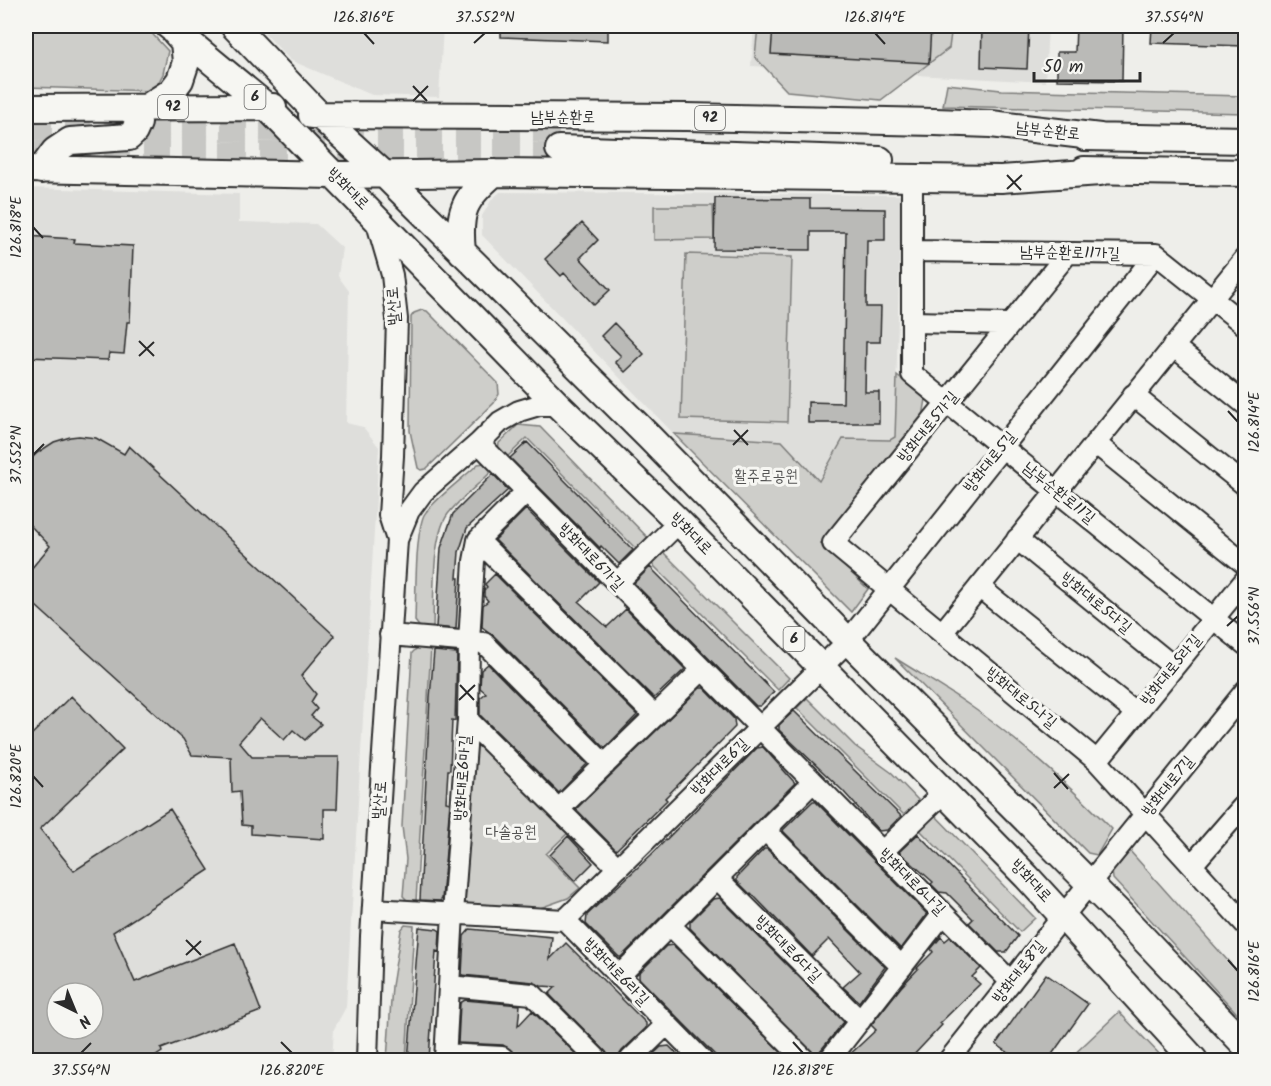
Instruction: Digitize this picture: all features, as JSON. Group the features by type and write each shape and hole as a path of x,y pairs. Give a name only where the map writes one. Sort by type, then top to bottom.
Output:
{"main road":[{"name":"방화대로","path":"234,26 320,116 386,176 649,437 1056,849 1245,1046"},
{"name":"방화대로","path":"171,27 266,106 558,405 679,522 945,791 1194,1060"},
{"path":"33,170 70,141 129,137 134,132 138,123 137,108 171,92 180,80 186,62 184,42 171,27"},
{"name":"남부순환로","path":"26,108 266,106 320,116 687,117 935,122 991,124 1100,137"},
{"name":"남부순환로","path":"1100,172 1002,164 559,139 994,142 1100,137 1245,140"},
{"name":"남부순환로","path":"33,170 386,176 494,173 1001,179 1100,172 1245,172"},
{"path":"462,252 459,225 467,201 494,173"}],"street":[{"name":"남부순환로11길","path":"912,177 914,251 912,374 1245,645"},
{"name":"발산로","path":"376,217 392,275 397,319 389,515 397,540"},
{"name":"남부순환로11가길","path":"914,251 1156,254"},
{"name":"방화대로5가길","path":"889,590 833,543 1068,253"},
{"path":"1156,254 1245,326"},
{"name":"방화대로5길","path":"822,668 848,641 1156,254"},
{"path":"942,633 1245,257"},
{"path":"912,322 1010,324"},
{"path":"1173,346 1245,405"},
{"path":"1133,395 1245,486"},
{"name":"발산로","path":"367,1060 373,909 397,540 409,511 423,492 500,422 519,411 539,405 558,405"},
{"name":"방화대로6가길","path":"479,443 760,728"},
{"path":"1095,443 1245,565"},
{"path":"527,491 478,540 655,716"},
{"path":"617,583 679,522"},
{"name":"방화대로5다길","path":"1017,539 1174,667"},
{"name":"방화대로6마길","path":"445,1057 468,720 471,582 478,540"},
{"name":"방화대로5라길","path":"1097,761 1245,579"},
{"path":"979,587 1136,713"},
{"name":"방화대로5나길","path":"889,590 1097,761 1245,925"},
{"path":"390,635 484,643 605,765"},
{"name":"방화대로6길","path":"565,920 822,668"},
{"path":"559,809 702,670"},
{"name":"방화대로7길","path":"1089,883 1245,690"},
{"path":"468,720 618,868"},
{"name":"방화대로6나길","path":"760,728 1011,982"},
{"path":"619,976 813,782"},
{"path":"882,852 945,791"},
{"path":"1192,865 1244,811"},
{"path":"765,830 902,967"},
{"name":"방화대로6다길","path":"717,878 860,1021"},
{"name":"방화대로8길","path":"949,1060 1089,883"},
{"path":"373,909 565,920"},
{"path":"829,1060 943,914"},
{"name":"방화대로6라길","path":"565,920 702,1060"},
{"path":"670,925 805,1060"},
{"path":"449,986 532,994 598,1060"},
{"path":"630,1060 667,1024"},
{"path":"445,1057 502,1058 505,1060"}],"shaded area":[{"path":"258,26 443,26 439,97 372,95 290,60"},
{"path":"754,26 1048,26 1045,82 751,66"},
{"path":"26,188 239,194 239,222 316,224 342,248 338,276 349,291 346,423 363,427 379,447 346,1007 334,1029 332,1060 26,1060"},
{"path":"500,192 901,195 895,437 890,440 843,439 819,481 782,441 674,434 482,235 482,216 492,199"}],"green space":[{"path":"26,26 145,26 168,51 163,74 154,91 26,87"},
{"path":"758,26 952,26 949,48 881,100 787,91 755,57"},
{"path":"947,84 1001,90 1245,96 1245,113 943,106"},
{"path":"654,206 713,206 714,239 654,240"},
{"path":"686,254 792,257 787,422 681,419"},
{"path":"422,310 427,311 498,383 499,394 494,403 426,469 421,470 418,468 410,431 411,317"},
{"name":"활주로공원","path":"897,376 926,399 923,417 820,543 868,589 851,612 674,434 782,441 819,481 843,439 890,440 895,437"},
{"path":"518,425 540,427 650,540 638,551 527,438 506,458 498,450 499,443"},
{"path":"485,463 492,471 453,508 443,524 434,570 433,630 421,629 415,621 416,582 417,551 424,515 441,496 478,464"},
{"path":"662,551 789,678 778,690 650,562"},
{"path":"419,646 431,647 416,901 407,900 403,896 406,859 402,826 412,653"},
{"path":"895,658 960,699 1007,733 1095,812 1112,829 1097,855 1088,853"},
{"path":"807,698 855,746 892,773 919,801 904,815 797,708"},
{"name":"다솔공원","path":"475,739 570,831 546,854 580,888 568,898 526,913 465,905"},
{"path":"933,813 1035,918 1020,932 918,828"},
{"path":"1129,850 1245,980 1245,1022 1113,879 1112,870"},
{"path":"405,925 414,926 406,1060 387,1060 392,986 401,930"},
{"path":"1119,1012 1165,1060 1068,1060"}],"building":[{"path":"501,26 608,26 608,41 501,37"},
{"path":"773,26 931,26 929,63 771,54"},
{"path":"982,26 1029,26 1027,69 981,67"},
{"path":"1076,26 1123,26 1122,81 1057,80 1057,52 1075,52"},
{"path":"1152,26 1245,26 1245,46 1151,43"},
{"path":"715,198 810,199 810,208 885,209 885,240 867,240 866,307 881,307 880,342 866,342 865,392 879,392 879,423 808,423 808,402 843,403 846,232 811,232 811,250 714,249"},
{"path":"582,223 598,240 580,258 610,290 594,305 564,273 561,276 545,259"},
{"path":"26,236 75,239 74,243 133,246 130,322 127,322 124,354 109,353 108,360 26,357"},
{"path":"614,323 644,354 625,372 615,362 621,356 601,336"},
{"path":"79,436 96,438 124,454 129,446 335,636 301,676 316,694 311,702 317,709 311,716 321,724 305,740 293,730 284,740 260,718 239,742 252,757 339,757 337,809 324,809 324,839 251,834 251,826 242,825 240,791 232,792 231,757 192,755 183,739 26,597 26,575 50,546 26,521 26,464 37,453 54,442"},
{"path":"527,442 633,550 619,564 510,458"},
{"path":"493,474 508,490 467,528 459,552 456,629 436,627 441,548 453,514"},
{"path":"526,509 599,582 579,602 607,627 626,609 685,669 654,698 495,540"},
{"path":"650,567 774,692 760,706 756,706 634,583"},
{"path":"495,574 637,715 605,748 493,635 482,627 483,605 488,601 484,596 484,590 487,587 485,584"},
{"path":"434,651 457,653 455,721 452,720 446,802 450,803 440,901 420,900"},
{"path":"488,664 587,764 559,793 480,715 480,698 486,693 480,688 481,670"},
{"path":"700,688 704,688 734,719 735,727 665,798 667,800 616,850 576,809"},
{"path":"71,696 123,749 40,829 74,871 170,809 209,870 113,932 135,982 235,943 261,1011 161,1049 162,1052 150,1060 26,1060 26,740"},
{"path":"794,711 901,816 887,830 879,831 843,791 779,730 779,725"},
{"path":"763,747 795,783 619,957 586,924 587,915 651,855 757,748"},
{"path":"813,801 927,914 901,949 784,832 783,830"},
{"path":"918,834 1018,936 1006,952 998,952 969,923 973,919 947,893 939,892 931,884 933,882 899,852"},
{"path":"568,836 593,863 575,881 550,855"},
{"path":"764,849 767,849 885,967 859,1002 843,987 860,972 829,939 812,956 737,881 737,877"},
{"path":"720,898 844,1022 816,1056 690,928 690,922 713,899"},
{"path":"419,927 440,931 439,952 436,951 429,1060 408,1060"},
{"path":"470,929 552,937 550,959 566,943 646,1023 646,1028 616,1060 610,1060 606,1052 549,994 556,987 541,986 533,982 462,975 464,936"},
{"path":"941,937 945,941 950,937 981,968 972,977 980,984 940,1023 942,1025 909,1060 844,1060 876,1030 871,1025 917,968 933,952 931,949"},
{"path":"673,945 789,1060 720,1060 639,978 639,973 666,946"},
{"path":"1046,974 1088,1004 1048,1060 1019,1060 996,1044"},
{"path":"465,1000 520,1005 518,1026 532,1011 582,1060 517,1060 513,1052 503,1045 458,1043 460,1003"},
{"path":"669,1046 683,1060 647,1060 661,1047"}],"tunnel":[{"path":"26,127 560,130"},
{"path":"26,146 559,149"}]}
